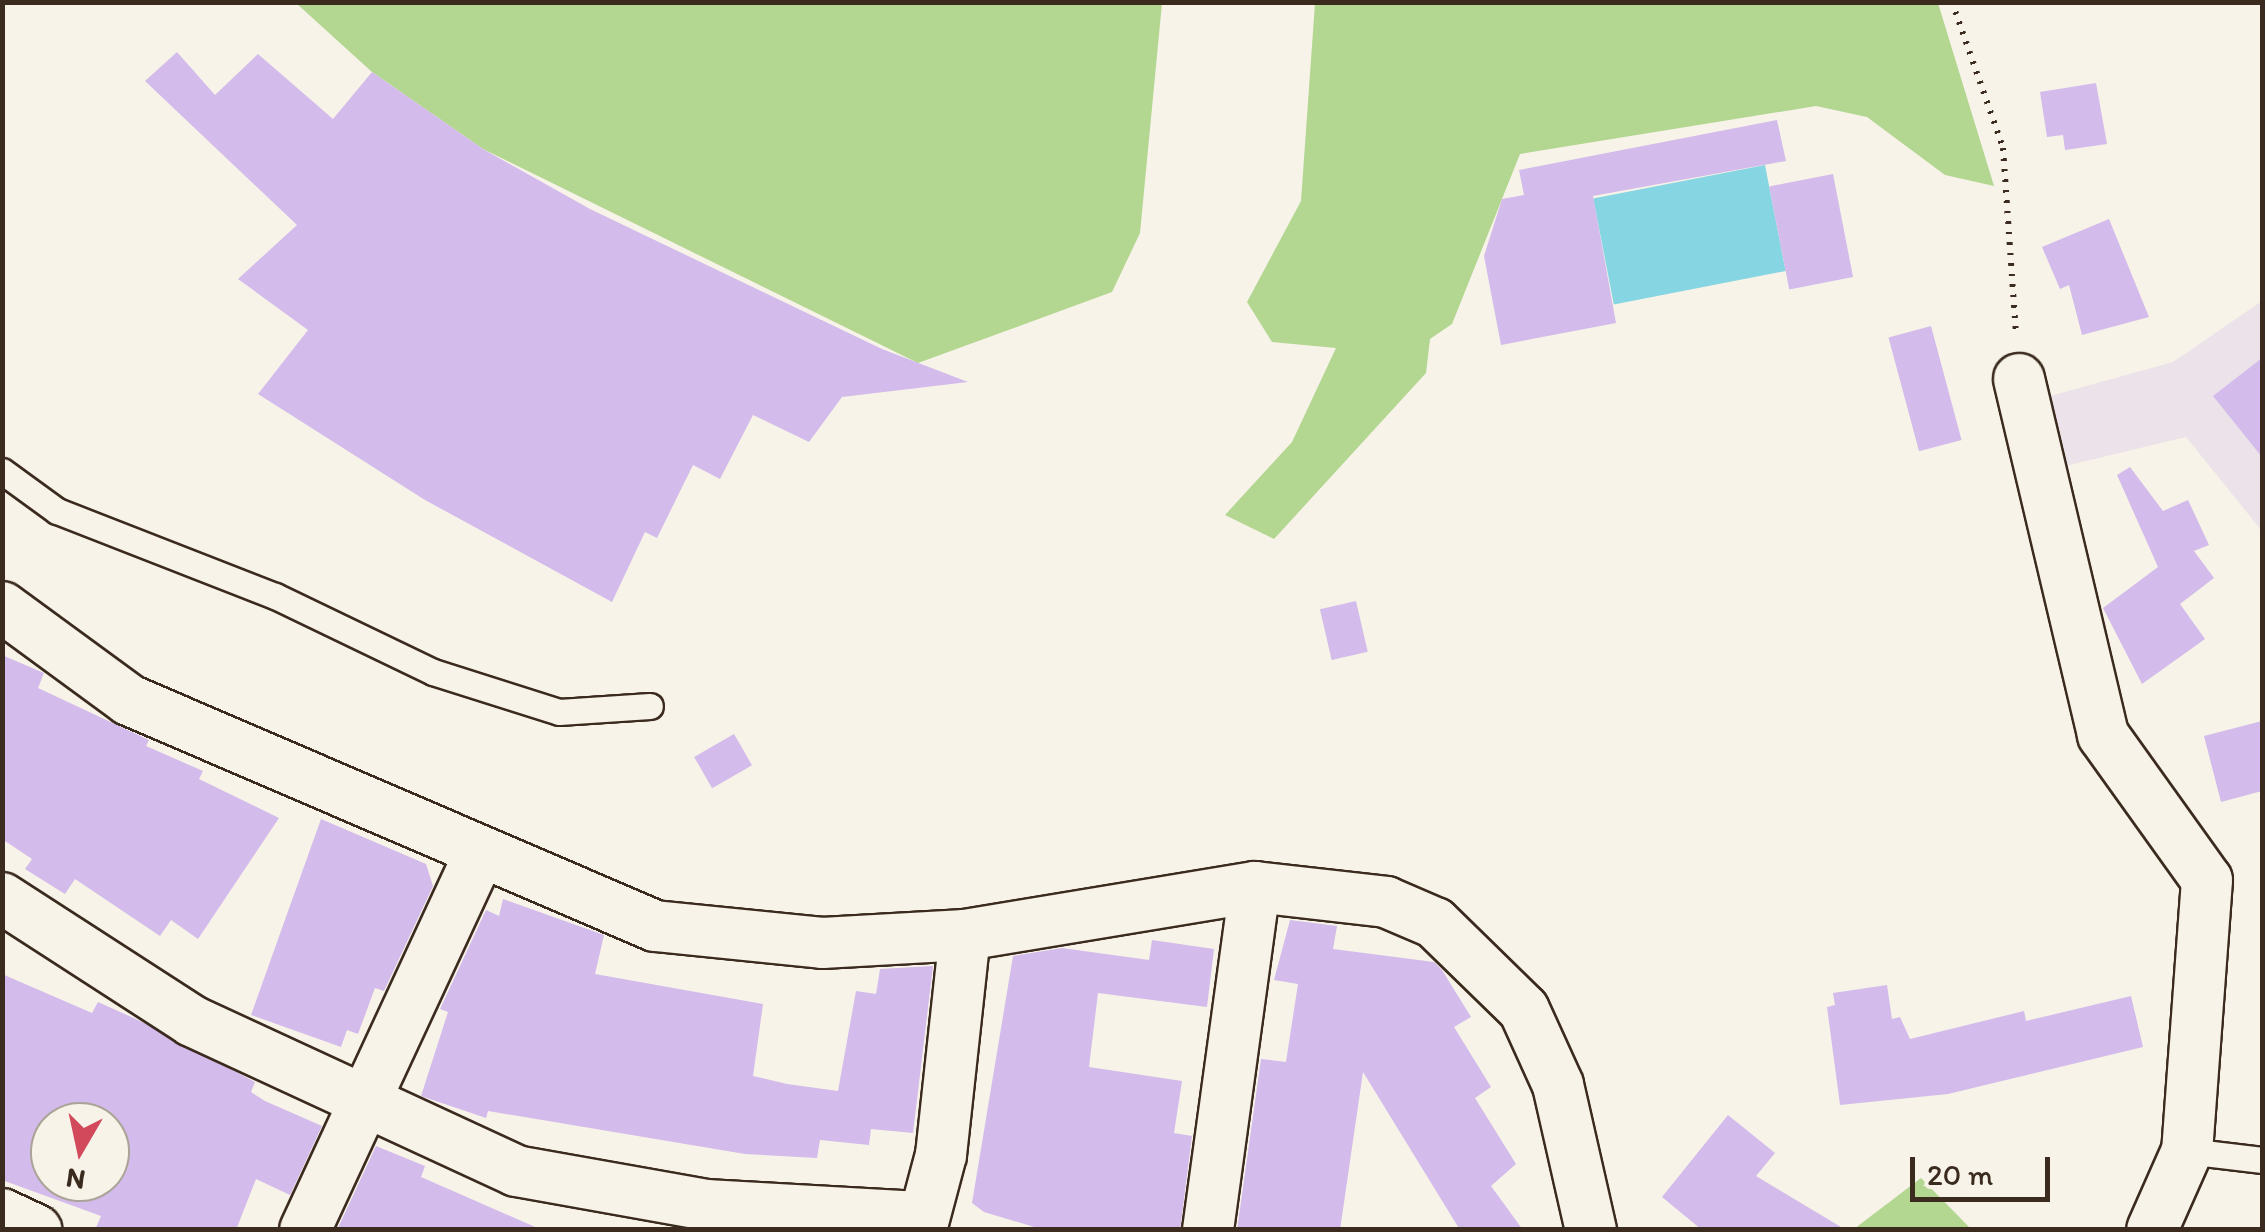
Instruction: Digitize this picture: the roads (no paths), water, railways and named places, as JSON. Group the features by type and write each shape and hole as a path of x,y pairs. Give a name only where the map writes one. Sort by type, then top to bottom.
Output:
{"street":[{"path":"2019,379 2102,735 2207,880 2187,1152 2152,1230"},
{"path":"2,607 129,700 479,856 655,926 725,938 965,935 1256,886 1386,902 1434,923 1471,954 1524,1010 1558,1086 1591,1230"},
{"path":"304,1230 479,856"},
{"path":"1208,1230 1256,886"},
{"path":"2,898 192,1021 516,1172 706,1204 922,1223 941,1155 965,935"},
{"path":"2,1214 36,1230"}],"lane":[{"path":"2,471 57,511 275,596 432,672 559,712 650,706"},
{"path":"2187,1152 2262,1160"}],"water":[{"path":"1765,165 1786,271 1614,304 1593,198"}]}
